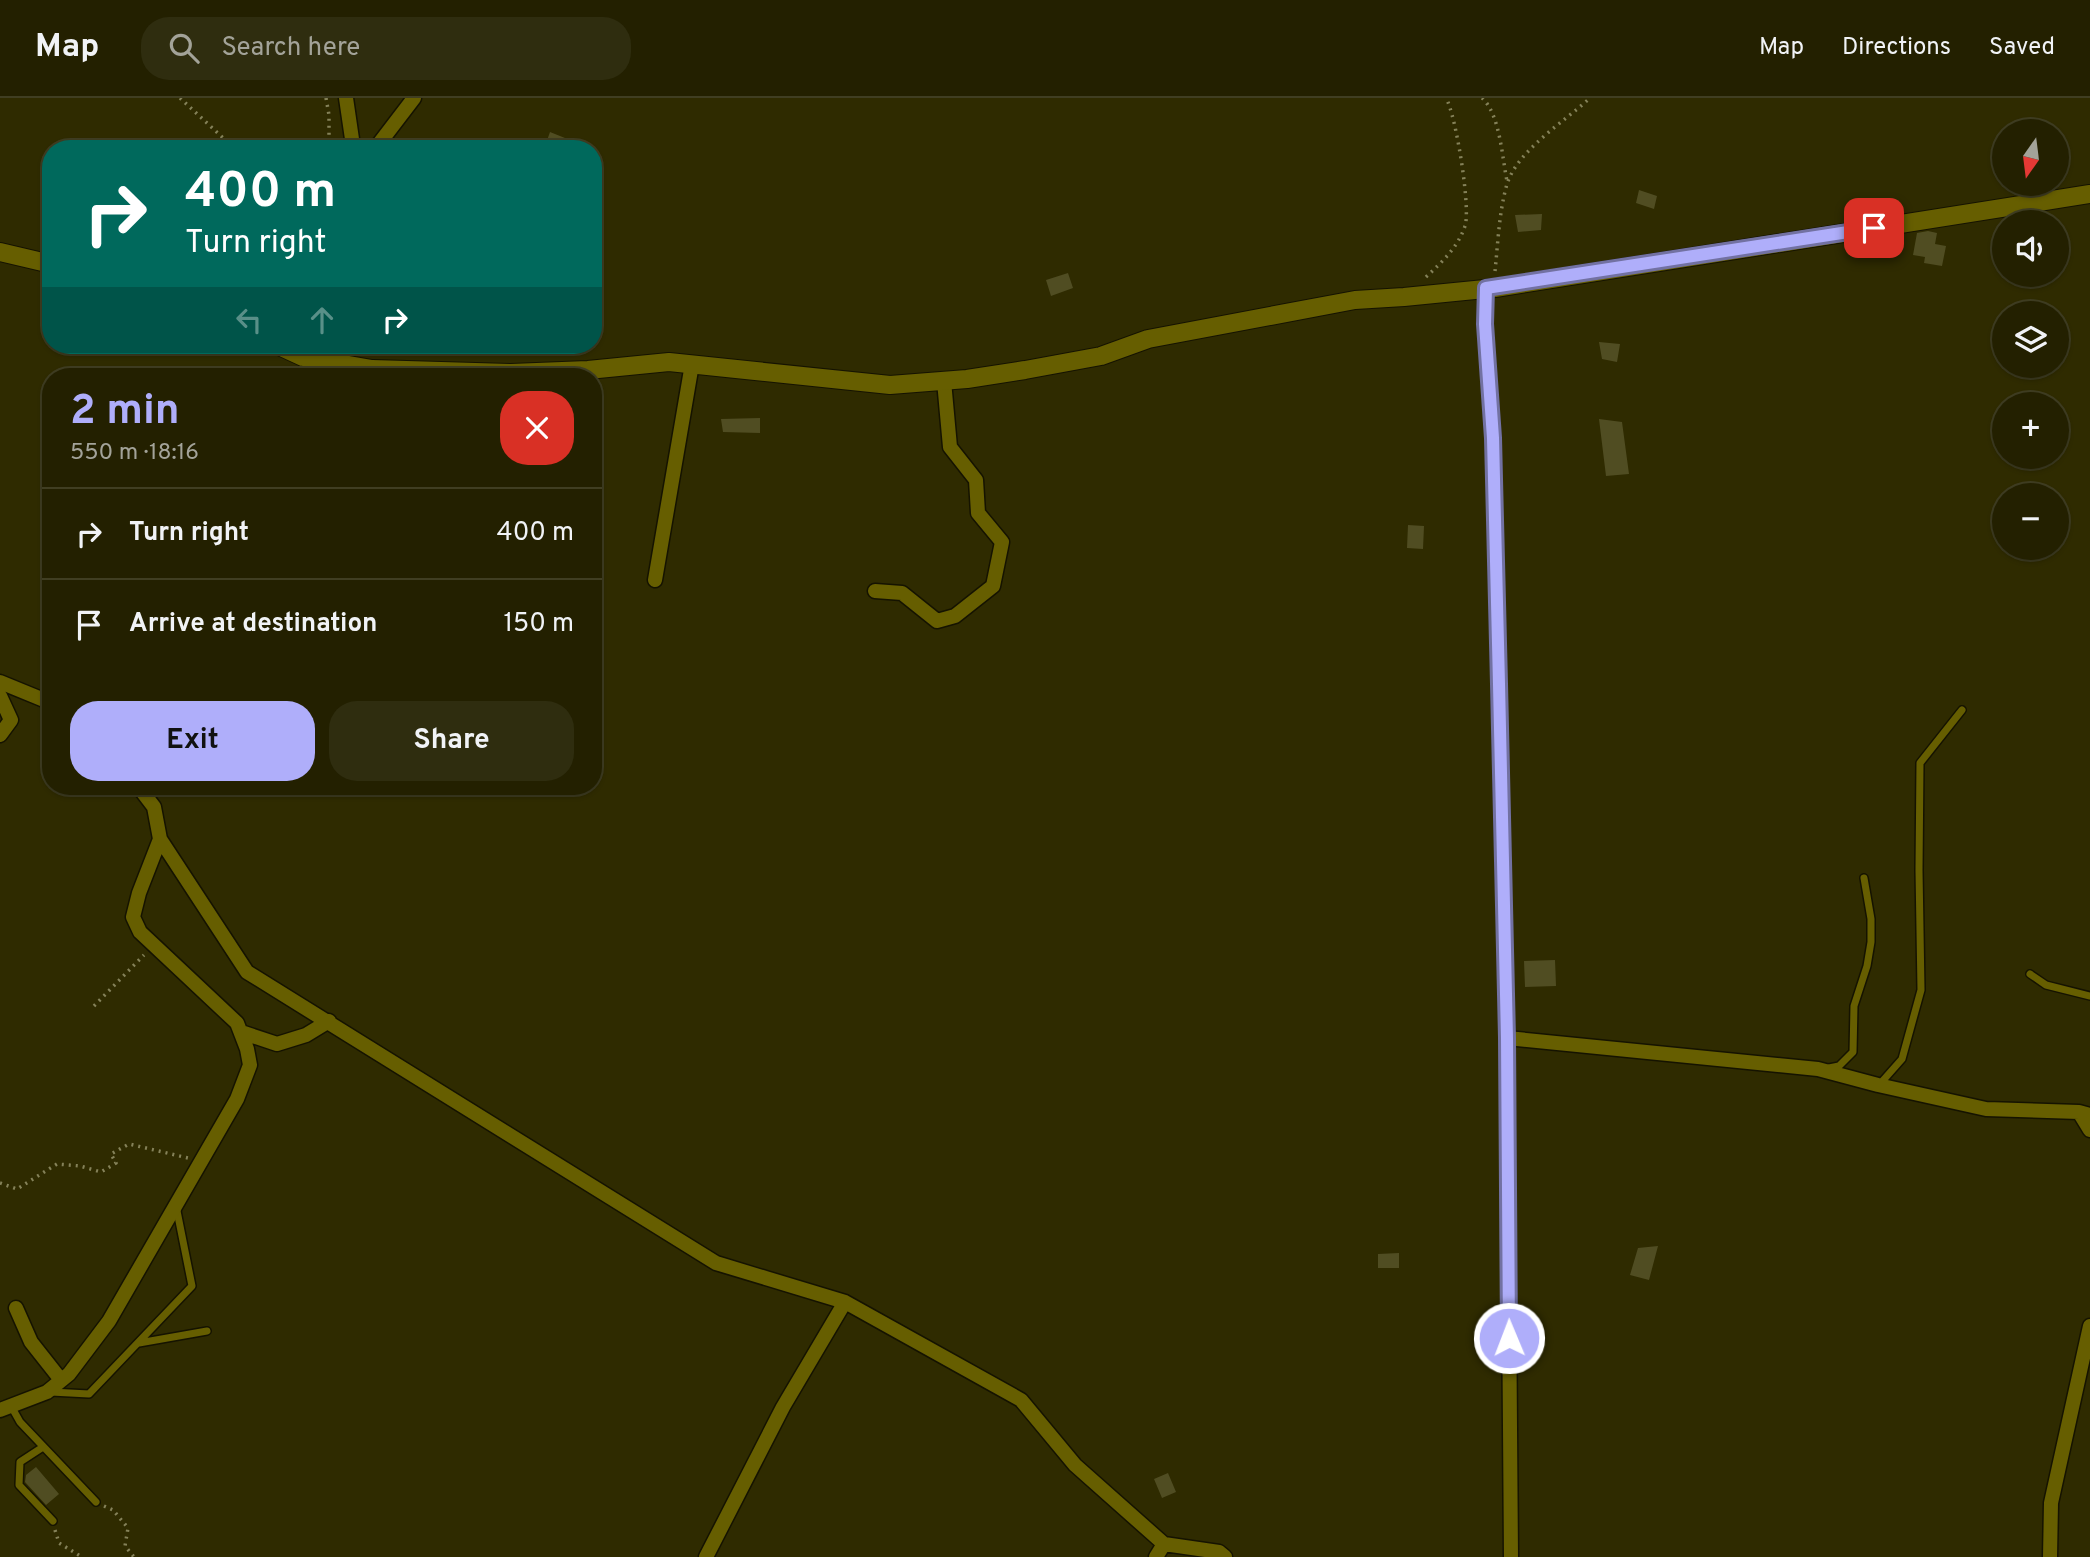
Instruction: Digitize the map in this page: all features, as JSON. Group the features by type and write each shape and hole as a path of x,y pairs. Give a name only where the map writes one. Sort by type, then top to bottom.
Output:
{"street":[{"path":"346,98 352,140"},
{"path":"382,140 414,98"},
{"path":"602,369 670,362 890,385 944,381 1101,356 1148,339 1355,300 1491,288 2090,194"},
{"path":"0,252 42,262"},
{"path":"1491,288 1485,324 1493,438 1507,1038 1511,1557"},
{"path":"315,354 368,368"},
{"path":"655,580 692,364"},
{"path":"875,591 902,593 937,621 955,617 993,586 1002,542 978,513 976,480 950,447 944,381"},
{"path":"0,682 42,699"},
{"path":"0,696 11,720 0,735"},
{"path":"145,795 154,807 160,839 247,972 716,1263 845,1302 1021,1401 1075,1465 1160,1551 1219,1552 1225,1557"},
{"path":"5,1408 47,1392 69,1374 109,1321 237,1099 250,1065 237,1023 139,932 136,925 133,917 139,893 160,839"},
{"path":"240,1032 277,1044 306,1035 329,1021"},
{"path":"1507,1038 1818,1069 1986,1109 2084,1113 2090,1130"},
{"path":"706,1557 783,1407 845,1302"},
{"path":"16,1308 31,1342 61,1380"},
{"path":"2050,1557 2051,1503 2090,1326"}],"lane":[{"path":"1878,1085 1902,1059 1921,990 1920,763 1962,710"},
{"path":"1818,1069 1839,1066 1853,1052 1854,1006 1867,966 1871,942 1871,919 1864,877"},
{"path":"2030,974 2046,985 2090,996"},
{"path":"47,1392 89,1394 192,1286 176,1205"},
{"path":"137,1343 207,1331"},
{"path":"5,1408 96,1502"},
{"path":"43,1447 20,1462 19,1485 53,1521"}],"path":[{"path":"180,98 225,140"},
{"path":"327,98 328,140"},
{"path":"1404,297 1445,259 1459,242 1467,222 1456,126 1446,98"},
{"path":"1482,98 1489,104 1494,118 1507,183 1491,288"},
{"path":"1507,183 1532,148 1590,98"},
{"path":"94,1006 148,952"},
{"path":"0,1183 17,1189 57,1164 80,1166 101,1172 116,1163 111,1154 129,1144 200,1161"},
{"path":"96,1502 113,1510 128,1528 125,1546 134,1557"},
{"path":"53,1521 59,1543 82,1557"}],"building":[{"path":"550,132 570,140 547,140"},
{"path":"1639,190 1657,196 1654,209 1636,203"},
{"path":"1542,214 1541,230 1518,232 1515,215"},
{"path":"1917,233 1937,233 1935,244 1946,246 1942,266 1924,263 1925,257 1913,255"},
{"path":"1068,273 1073,288 1051,296 1046,280"},
{"path":"1599,342 1620,344 1617,362 1602,359"},
{"path":"760,418 760,433 723,432 721,419"},
{"path":"1599,419 1622,422 1629,474 1606,476"},
{"path":"1408,525 1424,526 1423,549 1407,548"},
{"path":"1555,960 1556,986 1525,987 1524,961"},
{"path":"1658,1246 1649,1280 1630,1275 1638,1248"},
{"path":"1399,1253 1399,1268 1378,1268 1378,1254"},
{"path":"36,1467 59,1494 46,1505 25,1482 26,1475"},
{"path":"1168,1473 1176,1492 1162,1498 1154,1479"}],"route":[{"path":"1509,1338 1507,1038 1493,438 1485,324 1486,288 1874,228"}]}
